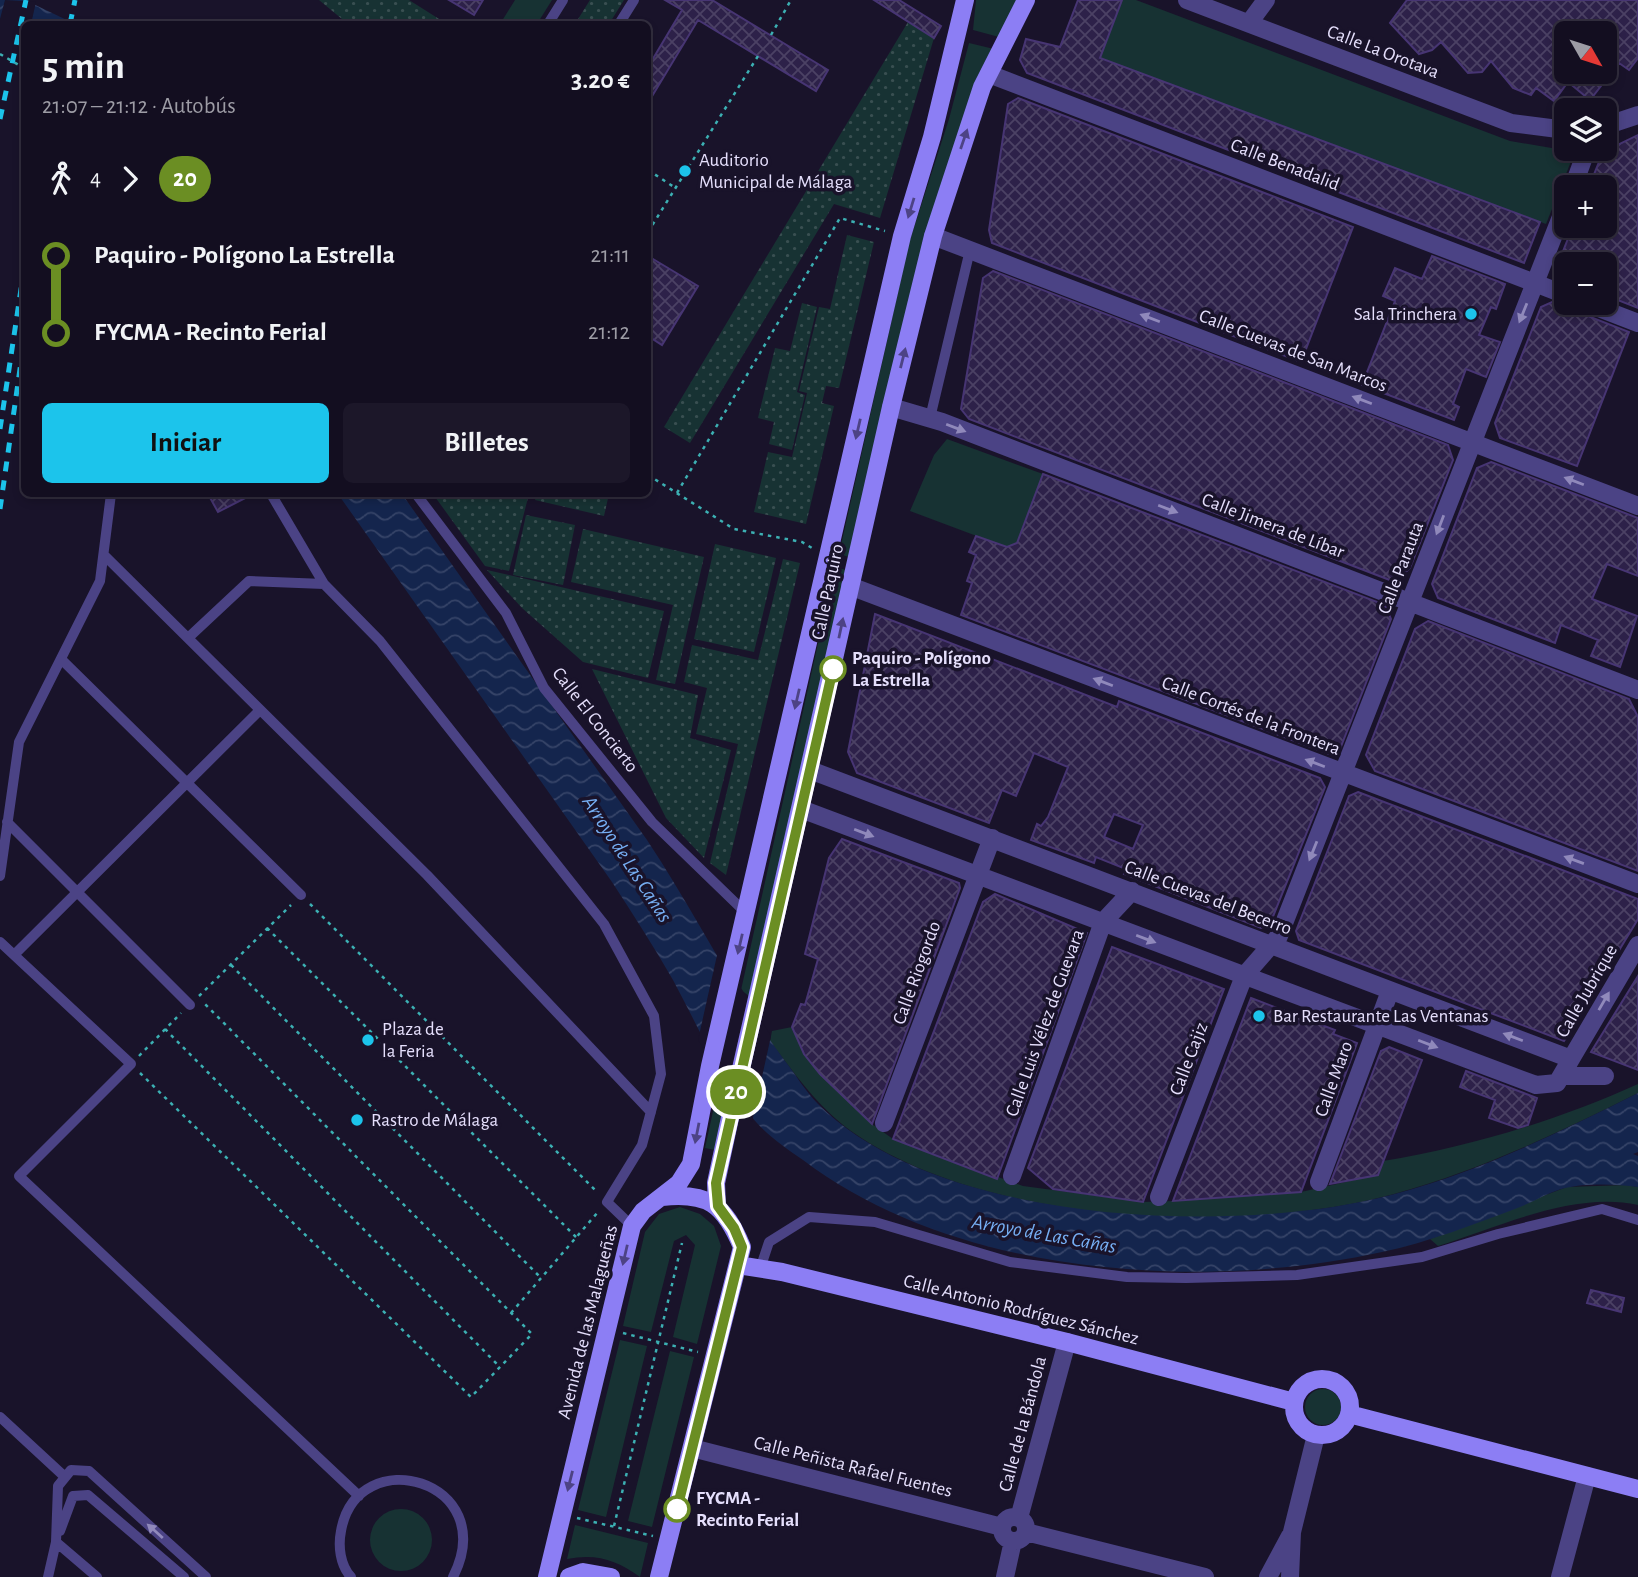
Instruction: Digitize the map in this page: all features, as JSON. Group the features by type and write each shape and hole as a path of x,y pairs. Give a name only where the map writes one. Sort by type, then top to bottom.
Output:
{"main road":[{"name":"Calle Paquiro","path":"658,1197 678,1183 691,1164 710,1066 902,236 932,137 965,0"},
{"name":"Calle Paquiro","path":"718,1206 716,1183 733,1104 891,407 933,236 982,87 1026,0"},
{"path":"658,1197 689,1194 718,1206 734,1228 742,1247 659,1577"},
{"name":"Avenida de las Malagueñas","path":"547,1577 632,1226 658,1197"},
{"name":"Calle Antonio Rodríguez Sánchez","path":"737,1265 1067,1342 1294,1402"},
{"path":"1328,1379 1337,1383 1348,1395 1349,1414 1338,1430 1316,1435 1301,1427 1293,1412 1294,1402 1299,1390 1307,1383 1328,1379"},
{"path":"1349,1414 1638,1489"},
{"path":"569,1577 583,1572 611,1577"}],"street":[{"name":"Calle La Orotava","path":"1187,0 1511,123 1554,129"},
{"path":"1249,23 1266,0"},
{"name":"Calle Benadalid","path":"989,74 1554,290"},
{"path":"1617,122 1638,115"},
{"name":"Calle Parauta","path":"1271,945 1279,936 1344,774 1554,235"},
{"name":"Calle Cuevas de San Marcos","path":"933,236 1638,506"},
{"path":"1617,315 1638,323"},
{"name":"Calle Jimera de Líbar","path":"891,407 930,418 1638,690"},
{"name":"Calle Cortés de la Frontera","path":"850,586 1638,884"},
{"name":"Calle Cuevas del Becerro","path":"810,770 1572,1059"},
{"path":"800,809 1536,1085 1557,1083 1572,1059"},
{"name":"Calle Riogordo","path":"884,1124 992,838"},
{"name":"Calle Luis Vélez de Guevara","path":"1012,1176 1103,922 1132,891"},
{"name":"Calle Cajiz","path":"1159,1197 1244,976 1271,945"},
{"name":"Calle Jubrique","path":"1572,1059 1638,945"},
{"name":"Calle Maro","path":"1318,1182 1390,991"},
{"path":"1562,1076 1605,1076"},
{"name":"Calle de la Bándola","path":"1004,1577 1067,1342"},
{"path":"1290,1577 1292,1532 1316,1435"},
{"name":"Calle Peñista Rafael Fuentes","path":"692,1448 1205,1577"},
{"path":"1560,1577 1587,1476"},
{"path":"1268,1577 1292,1532"}],"lane":[{"path":"550,21 563,0"},
{"path":"621,21 634,0"},
{"path":"930,418 970,250"},
{"path":"0,876 19,742 100,582 111,497"},
{"path":"273,497 324,584 380,640 604,924 654,1016 660,1074 651,1112 642,1145 607,1202 632,1226"},
{"name":"Calle El Concierto","path":"418,497 506,613 544,688 652,822 747,914"},
{"path":"104,555 427,875 651,1112"},
{"path":"188,638 250,581 324,584"},
{"path":"61,659 301,895"},
{"path":"15,955 260,710"},
{"path":"8,822 190,1005"},
{"path":"0,942 131,1064 19,1176 359,1496"},
{"path":"760,1269 769,1242 809,1217 875,1222 1010,1262 1127,1277 1186,1278 1297,1275 1422,1257 1498,1234 1602,1209 1638,1220"},
{"path":"0,1417 65,1477"},
{"path":"56,1542 58,1486 71,1471 89,1471 206,1577"},
{"path":"351,1577 342,1563 339,1541 343,1520 359,1496 377,1484 393,1479 415,1480 435,1488 451,1502 461,1521 464,1543 462,1559 453,1577"},
{"path":"48,1577 56,1542 73,1496 88,1494 184,1577"},
{"path":"56,1542 97,1577"}],"path":[{"path":"771,35 791,0"},
{"path":"0,54 21,66"},
{"path":"651,227 758,56"},
{"path":"651,172 675,188"},
{"path":"677,494 840,218 902,236"},
{"path":"651,477 734,529 803,542 829,559"},
{"path":"190,1005 131,1064 471,1397 531,1334 198,997 301,895 607,1202 511,1313"},
{"path":"267,928 576,1237"},
{"path":"231,965 541,1278"},
{"path":"165,1029 500,1367"},
{"path":"614,1527 682,1243"},
{"path":"608,1329 715,1357"},
{"path":"561,1515 653,1536"}],"green space":[{"path":"319,0 409,0 442,21 344,21"},
{"path":"515,0 552,0 539,21 502,21"},
{"path":"590,0 624,0 611,21 577,21"},
{"path":"976,0 1017,0 999,37 973,30"},
{"path":"1122,0 1136,0 1510,141 1554,148 1554,161 1570,161 1570,164 1566,175 1554,175 1554,204 1546,224 1100,58"},
{"path":"908,22 934,38 880,218 834,204 690,443 664,427"},
{"path":"969,43 994,49 849,557 839,554 909,243 949,119"},
{"path":"847,235 874,242 839,388 826,386 822,403 834,406 806,524 754,512 768,452 792,457 807,393 799,391 819,307 830,309"},
{"path":"802,303 817,307 797,392 805,395 792,450 769,444 774,422 758,418 775,348 790,351"},
{"path":"947,439 1043,474 1014,550 910,511 934,455"},
{"path":"435,497 528,497 509,571 485,566"},
{"path":"536,497 608,497 604,516 535,500"},
{"path":"526,515 575,525 563,585 513,575"},
{"path":"583,529 704,557 675,684 656,680 673,605 571,582"},
{"path":"715,544 776,558 754,652 694,639"},
{"path":"783,559 800,563 726,875 710,863 738,744 696,734 707,688 684,682 692,645 758,660"},
{"path":"835,567 846,570 749,996 741,990"},
{"path":"487,570 664,611 648,678 583,662 522,608"},
{"path":"592,669 698,695 690,738 731,750 704,858 666,818"},
{"path":"792,1027 804,1054 820,1074 872,1124 893,1139 1023,1186 1143,1202 1301,1192 1377,1175 1383,1161 1513,1131 1638,1084 1638,1093 1488,1162 1394,1194 1332,1207 1263,1215 1190,1217 1115,1214 1041,1203 970,1186 906,1162 851,1131 817,1100 770,1041 772,1031"},
{"path":"720,1079 729,1092 715,1150 705,1148"},
{"path":"1567,1187 1638,1187 1638,1205 1613,1202 1562,1207 1438,1246 1430,1239"},
{"path":"680,1207 700,1214 714,1226 721,1246 697,1344 673,1337 695,1245 686,1235 674,1241 651,1332 623,1326 645,1232 659,1214"},
{"path":"620,1340 647,1346 606,1517 578,1510"},
{"path":"670,1351 694,1357 652,1527 628,1521"},
{"path":"1323,1389 1336,1394 1341,1407 1336,1420 1323,1425 1310,1420 1305,1407 1310,1394"},
{"path":"395,1509 407,1509 423,1518 430,1528 430,1552 423,1562 407,1571 395,1571 384,1566 375,1557 370,1546 370,1534 375,1523 384,1514"},
{"path":"575,1525 648,1543 640,1577 606,1559 567,1559"}],"water":[{"path":"0,0 25,0 69,21 21,21 21,59 0,48"},
{"name":"Arroyo de Las Cañas","path":"340,497 404,497 647,840 748,1007 801,1083 818,1104 871,1144 936,1175 1011,1197 1091,1210 1173,1216 1253,1215 1327,1208 1424,1186 1518,1150 1638,1093 1638,1152 1633,1154 1638,1156 1638,1187 1602,1184 1565,1188 1434,1238 1382,1252 1311,1264 1236,1271 1159,1271 1081,1265 1005,1251 932,1229 864,1199 803,1160 757,1123 719,1068 673,980 612,882"}],"pier":[{"path":"5,0 36,2 32,21 21,21 21,63 0,52 0,19"},
{"path":"718,951 771,1036 752,1122 698,1040"}],"building":[{"path":"449,0 483,0 474,15"},
{"path":"665,0 712,0 828,70 816,91 698,20 651,98 651,62 682,10"},
{"path":"874,0 899,0 941,26 934,38"},
{"path":"1078,0 1122,0 1100,58 1540,222 1524,263 1027,73 1020,60 1026,39 1060,47"},
{"path":"1407,0 1638,0 1638,58 1629,70 1619,63 1617,66 1617,21 1554,21 1554,84 1567,84 1554,101 1536,88 1531,95 1513,88 1491,61 1482,72 1468,73 1441,42 1432,50 1419,54 1390,23"},
{"path":"1570,84 1603,84 1592,98 1588,98"},
{"path":"1018,98 1353,227 1301,362 992,243 989,230 1008,104"},
{"path":"1638,135 1638,308 1617,300 1617,252 1563,252 1568,238 1617,238 1617,175 1594,175 1599,161 1617,161 1617,145"},
{"path":"1432,256 1505,284 1496,309 1491,307 1479,335 1500,342 1486,377 1466,369 1453,404 1459,407 1454,420 1362,385 1395,301 1383,296 1395,268 1422,279"},
{"path":"651,258 698,286 662,345 651,338"},
{"path":"993,271 1448,445 1453,460 1410,568 1395,582 969,419 961,409 983,278"},
{"path":"1552,302 1554,315 1585,315 1629,332 1577,466 1500,438 1495,423 1541,307"},
{"path":"1491,462 1638,518 1638,576 1607,564 1592,599 1637,616 1620,667 1591,656 1598,640 1561,625 1555,643 1438,598 1432,584 1477,468"},
{"path":"1043,474 1385,605 1391,619 1340,749 1329,754 961,615 972,583 967,581 976,555 969,552 976,536 1007,547 1017,543"},
{"path":"210,497 247,497 218,512"},
{"path":"875,614 1117,707 1119,701 1320,778 1325,787 1270,924 1261,928 1124,874 1126,869 1096,857 1094,863 1031,840 1037,824 1041,826 1048,817 1068,767 1034,753 1016,796 1002,790 989,823 857,773 848,752","holes":["1114,814 1143,825 1133,849 1104,837"]},
{"path":"1428,621 1629,699 1638,717 1638,871 1375,771 1366,755 1415,629"},
{"path":"1358,792 1638,899 1638,919 1564,1041 1299,940 1296,931 1349,796"},
{"path":"842,839 959,883 960,888 872,1124 820,1074 804,1054 792,1027 801,1004 805,1005 818,959 805,954 829,858"},
{"path":"995,894 1087,933 997,1179 893,1139 983,902"},
{"path":"1112,947 1224,989 1143,1202 1053,1189 1028,1168"},
{"path":"1638,976 1638,1070 1591,1052"},
{"path":"1251,998 1335,1030 1333,1034 1357,1043 1301,1192 1173,1201"},
{"path":"1389,1047 1422,1060 1378,1175 1330,1184 1381,1051"},
{"path":"1466,1071 1537,1098 1528,1125 1518,1128 1489,1118 1495,1100 1460,1087"},
{"path":"1591,1290 1624,1298 1621,1312 1587,1303"}],"railway":[{"path":"21,21 26,0"},
{"path":"71,21 75,0"},
{"path":"0,119 21,23"},
{"path":"0,429 21,289"},
{"path":"0,509 21,362"}],"bus line":[{"name":"20","path":"677,1509 742,1247 734,1228 718,1206 716,1183 833,669"}],"place":[{"name":"Auditorio Municipal de Málaga","path":"685,171"},
{"name":"Sala Trinchera","path":"1471,314"},
{"name":"Paquiro - Polígono La Estrella","path":"833,669"},
{"name":"Bar Restaurante Las Ventanas","path":"1259,1016"},
{"name":"Plaza de la Feria","path":"368,1040"},
{"name":"Rastro de Málaga","path":"357,1120"},
{"name":"FYCMA - Recinto Ferial","path":"677,1509"}]}
